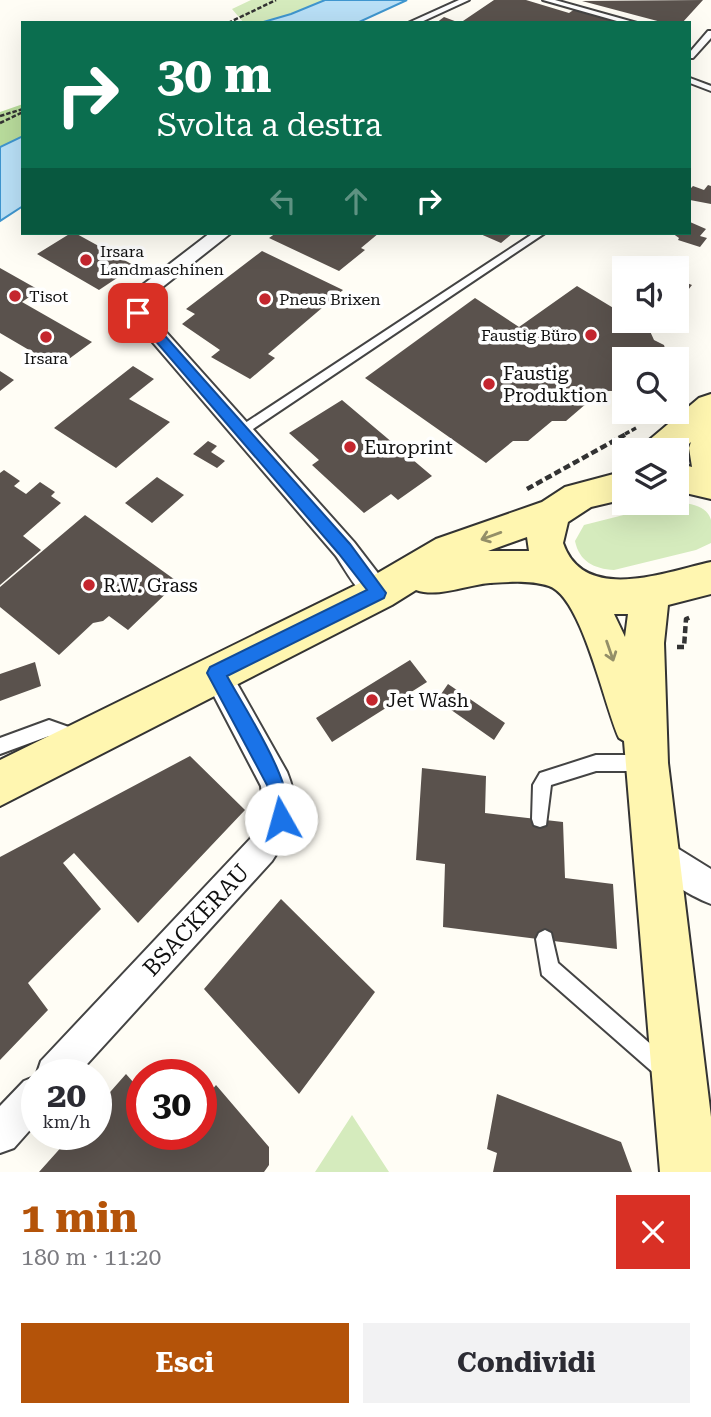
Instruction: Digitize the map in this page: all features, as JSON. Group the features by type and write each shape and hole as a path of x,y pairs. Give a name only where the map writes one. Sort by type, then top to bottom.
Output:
{"main road":[{"path":"674,438 711,406"},
{"path":"711,434 706,449 711,473"},
{"path":"689,480 711,485"},
{"path":"0,784 378,593 449,551 555,512 579,497 612,488"},
{"path":"555,512 547,530 546,551 570,580 607,642 646,763"},
{"path":"378,593 459,570 529,566 618,598 650,591 705,595"},
{"path":"650,591 644,643 646,763 689,1172"}],"street":[{"path":"219,235 129,303 345,549 378,593"},
{"name":"BSACKERAU","path":"68,1059 261,850 281,819 276,783 216,673"},
{"path":"656,851 711,888"},
{"path":"0,1134 21,1111"}],"lane":[{"path":"417,21 465,0"},
{"path":"547,0 626,21"},
{"path":"697,45 711,33"},
{"path":"691,80 711,89"},
{"path":"240,432 537,235"},
{"path":"0,746 49,728 86,740"},
{"path":"540,819 541,785 546,779 596,763 646,763"},
{"path":"545,939 549,968 678,1081"}],"path":[{"path":"232,21 276,0"},
{"path":"0,116 21,111"},
{"path":"0,123 21,112"},
{"path":"618,438 649,421 664,438"},
{"path":"523,491 612,442"},
{"path":"644,643 684,647 687,619 705,595"}],"green space":[{"path":"251,0 325,0 276,19 262,21 242,21 232,9"},
{"path":"21,105 21,137 0,147 0,112"},
{"path":"689,504 700,507 709,515 711,543 696,550 614,570 594,566 580,554 575,541 584,525 624,515 689,515"},
{"path":"352,1115 389,1172 315,1172"}],"water":[{"path":"325,0 407,0 361,21 267,21"},
{"path":"21,137 21,207 0,221 0,147"}],"building":[{"path":"494,0 526,0 569,13 575,9 613,21 463,21"},
{"path":"703,0 684,21 657,21 582,1"},
{"path":"444,17 455,21 439,21"},
{"path":"708,185 711,186 711,204 691,200 693,186 704,190"},
{"path":"691,222 706,229 700,236 707,238 700,247 678,240 675,235 691,235"},
{"name":"Irsara Landmaschinen","path":"68,235 79,235 135,266 99,290 37,254"},
{"path":"273,235 377,235 361,248 365,250 339,271 269,238"},
{"path":"483,235 511,235 501,243"},
{"name":"Pneus Brixen","path":"262,251 343,290 268,354 275,358 250,379 211,357 220,350 182,324 195,314 186,309"},
{"name":"Irsara","path":"0,268 39,290 22,302 92,342 58,367 0,333"},
{"name":"Faustig Produktion","path":"577,286 612,307 612,333 651,333 654,340 665,347 612,347 612,391 601,391 566,421 552,421 528,441 513,441 486,463 365,378 475,298 519,327"},
{"path":"133,366 154,379 129,399 170,422 116,468 54,428"},
{"path":"0,371 14,380 0,391"},
{"name":"Europrint","path":"342,400 432,476 398,500 391,494 364,513 312,465 319,460 289,433"},
{"path":"208,441 217,446 211,452 225,461 217,468 193,454"},
{"path":"4,470 20,481 14,486 26,494 40,482 55,492 51,496 61,503 23,536 41,550 0,585 0,473"},
{"path":"157,477 184,495 152,523 125,503"},
{"name":"R.W. Grass","path":"85,515 178,582 128,630 109,616 103,621 93,623 59,655 0,607 0,587"},
{"name":"Jet Wash","path":"410,660 427,682 332,742 316,718"},
{"path":"35,662 41,686 0,701 0,674"},
{"path":"448,684 505,723 494,740 437,700"},
{"path":"190,756 245,810 138,923 74,853 63,863 101,909 28,983 48,1010 0,1060 0,857"},
{"path":"422,768 486,776 485,813 563,822 565,878 613,884 617,949 443,927 445,864 416,860"},
{"path":"281,899 375,992 299,1094 204,989"},
{"path":"126,1074 126,1150 217,1150 217,1086 269,1147 269,1165 264,1172 39,1172 59,1150 112,1150 112,1090"},
{"path":"497,1094 621,1142 632,1172 493,1172 497,1153 487,1149"}],"place":[{"name":"Irsara Landmaschinen","path":"86,260"},
{"name":"Tisot","path":"15,296"},
{"name":"Pneus Brixen","path":"265,299"},
{"name":"Faustig Büro","path":"591,335"},
{"name":"Irsara","path":"46,337"},
{"name":"Faustig Produktion","path":"489,384"},
{"name":"Europrint","path":"350,447"},
{"name":"R.W. Grass","path":"89,585"},
{"name":"Jet Wash","path":"372,700"}],"route":[{"path":"138,313 345,549 378,593 216,673 276,783 281,819"}]}
